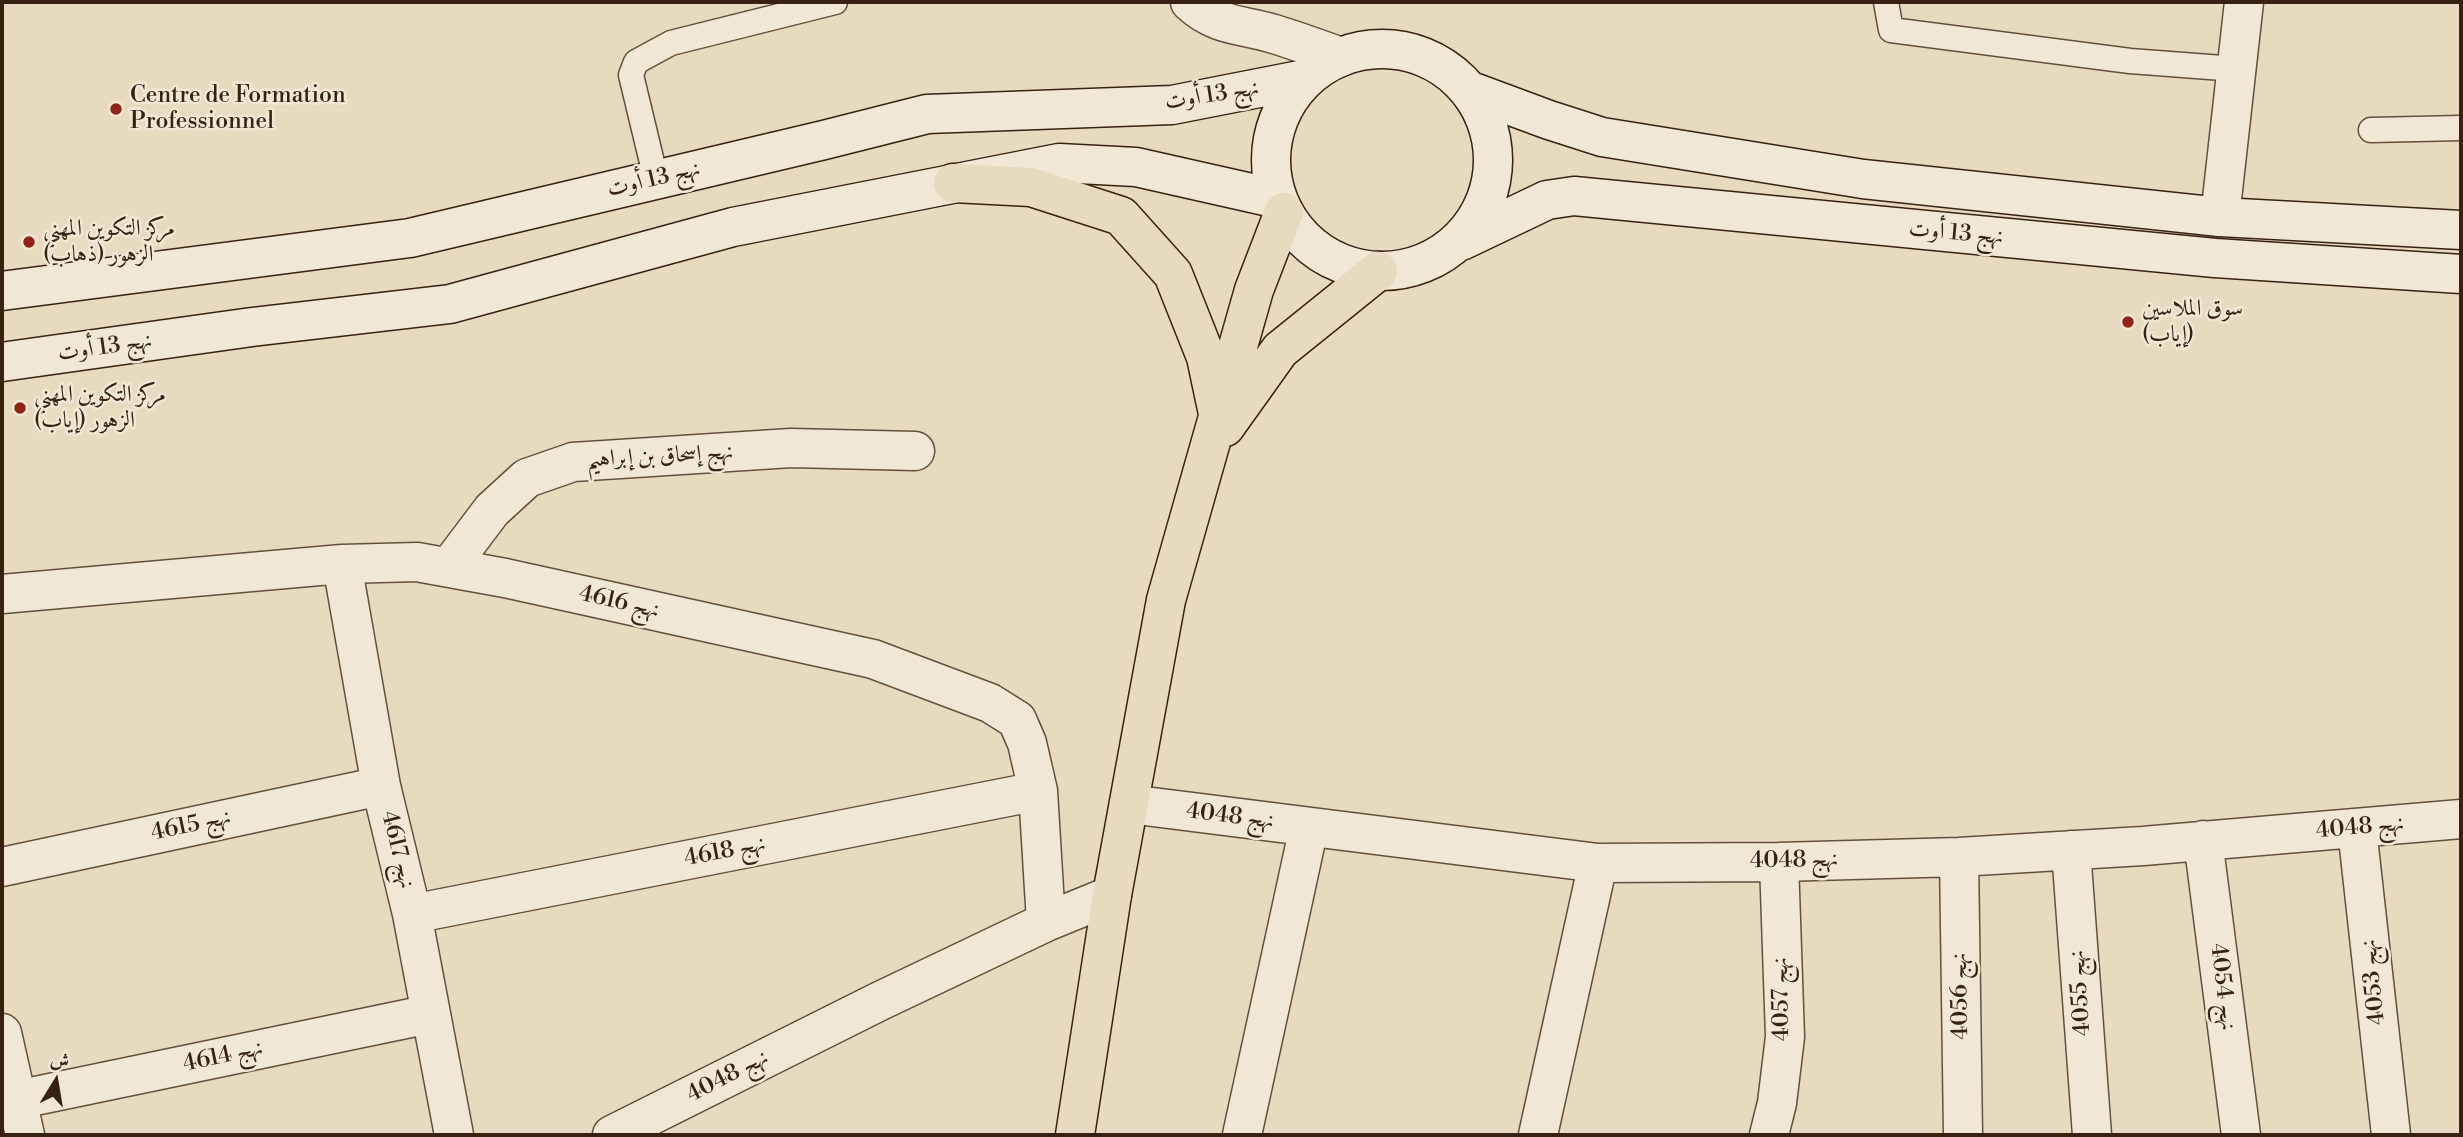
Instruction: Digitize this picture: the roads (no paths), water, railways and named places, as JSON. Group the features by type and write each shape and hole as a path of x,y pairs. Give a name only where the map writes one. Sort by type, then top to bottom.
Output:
{"highway":[{"path":"953,183 1031,187 1121,216 1173,274 1206,357 1214,432"},
{"path":"1075,1135 1112,895 1166,600 1254,290 1281,206"},
{"path":"1214,432 1280,350 1378,271"}],"street":[{"path":"1190,2 1202,13 1237,27 1271,33 1341,57"},
{"path":"2220,217 2244,2"},
{"path":"1375,49 1410,52 1443,66 1468,90 1486,118 1494,150 1492,183 1480,214 1461,241 1436,258 1408,269 1378,271 1350,267 1323,254 1301,236 1281,206 1271,167 1273,135 1285,105 1305,79 1341,57 1375,49"},
{"name":"نهج 13 أوت","path":"2,292 410,238 927,114 1172,105 1305,79"},
{"name":"نهج 13 أوت","path":"1468,90 1549,121 1602,137 1863,179 2220,217 2461,230"},
{"name":"نهج 13 أوت","path":"2,362 252,327 450,304 733,227 1059,163 1123,166 1198,179 1281,206"},
{"name":"نهج 13 أوت","path":"1461,241 1547,200 1574,196 2201,257 2461,274"},
{"name":"نهج إسحاق بن إبراهيم","path":"449,567 492,510 527,478 573,462 791,448 915,451"},
{"name":"نهج 4616","path":"2,594 342,564 417,562 505,578 873,659 990,703 1017,720 1027,743 1038,791 1046,922"},
{"name":"نهج 4617","path":"342,564 381,786 412,914 454,1135"},
{"name":"نهج 4615","path":"2,867 381,786"},
{"name":"نهج 4618","path":"412,914 1038,791"},
{"name":"نهج 4048","path":"1129,804 1598,863 1959,857 2143,846 2461,819"},
{"path":"1242,1135 1309,827"},
{"name":"نهج 4053","path":"2357,829 2391,1135"},
{"name":"نهج 4054","path":"2203,840 2241,1135"},
{"name":"نهج 4055","path":"2071,850 2092,1135"},
{"name":"نهج 4056","path":"1959,857 1963,1135"},
{"name":"نهج 4057","path":"1769,1135 1777,1103 1785,1037 1779,862"},
{"path":"1538,1135 1598,863"},
{"name":"نهج 4048","path":"612,1135 880,1001 1046,922 1112,895"},
{"name":"نهج 4614","path":"20,1117 430,1014"},
{"path":"2,1033 20,1117"}],"lane":[{"path":"656,179 631,75 636,62 671,43 835,2"},
{"path":"1886,2 1891,30 2130,61 2236,69"},
{"path":"2371,130 2461,128"}],"place":[{"name":"Centre de Formation Professionnel","path":"116,109"},
{"name":"مركز التكوين المهني الزهور (ذهاب)","path":"29,242"},
{"name":"سوق الملاسين (إياب)","path":"2128,322"},
{"name":"مركز التكوين المهني الزهور (إياب)","path":"20,408"}]}
